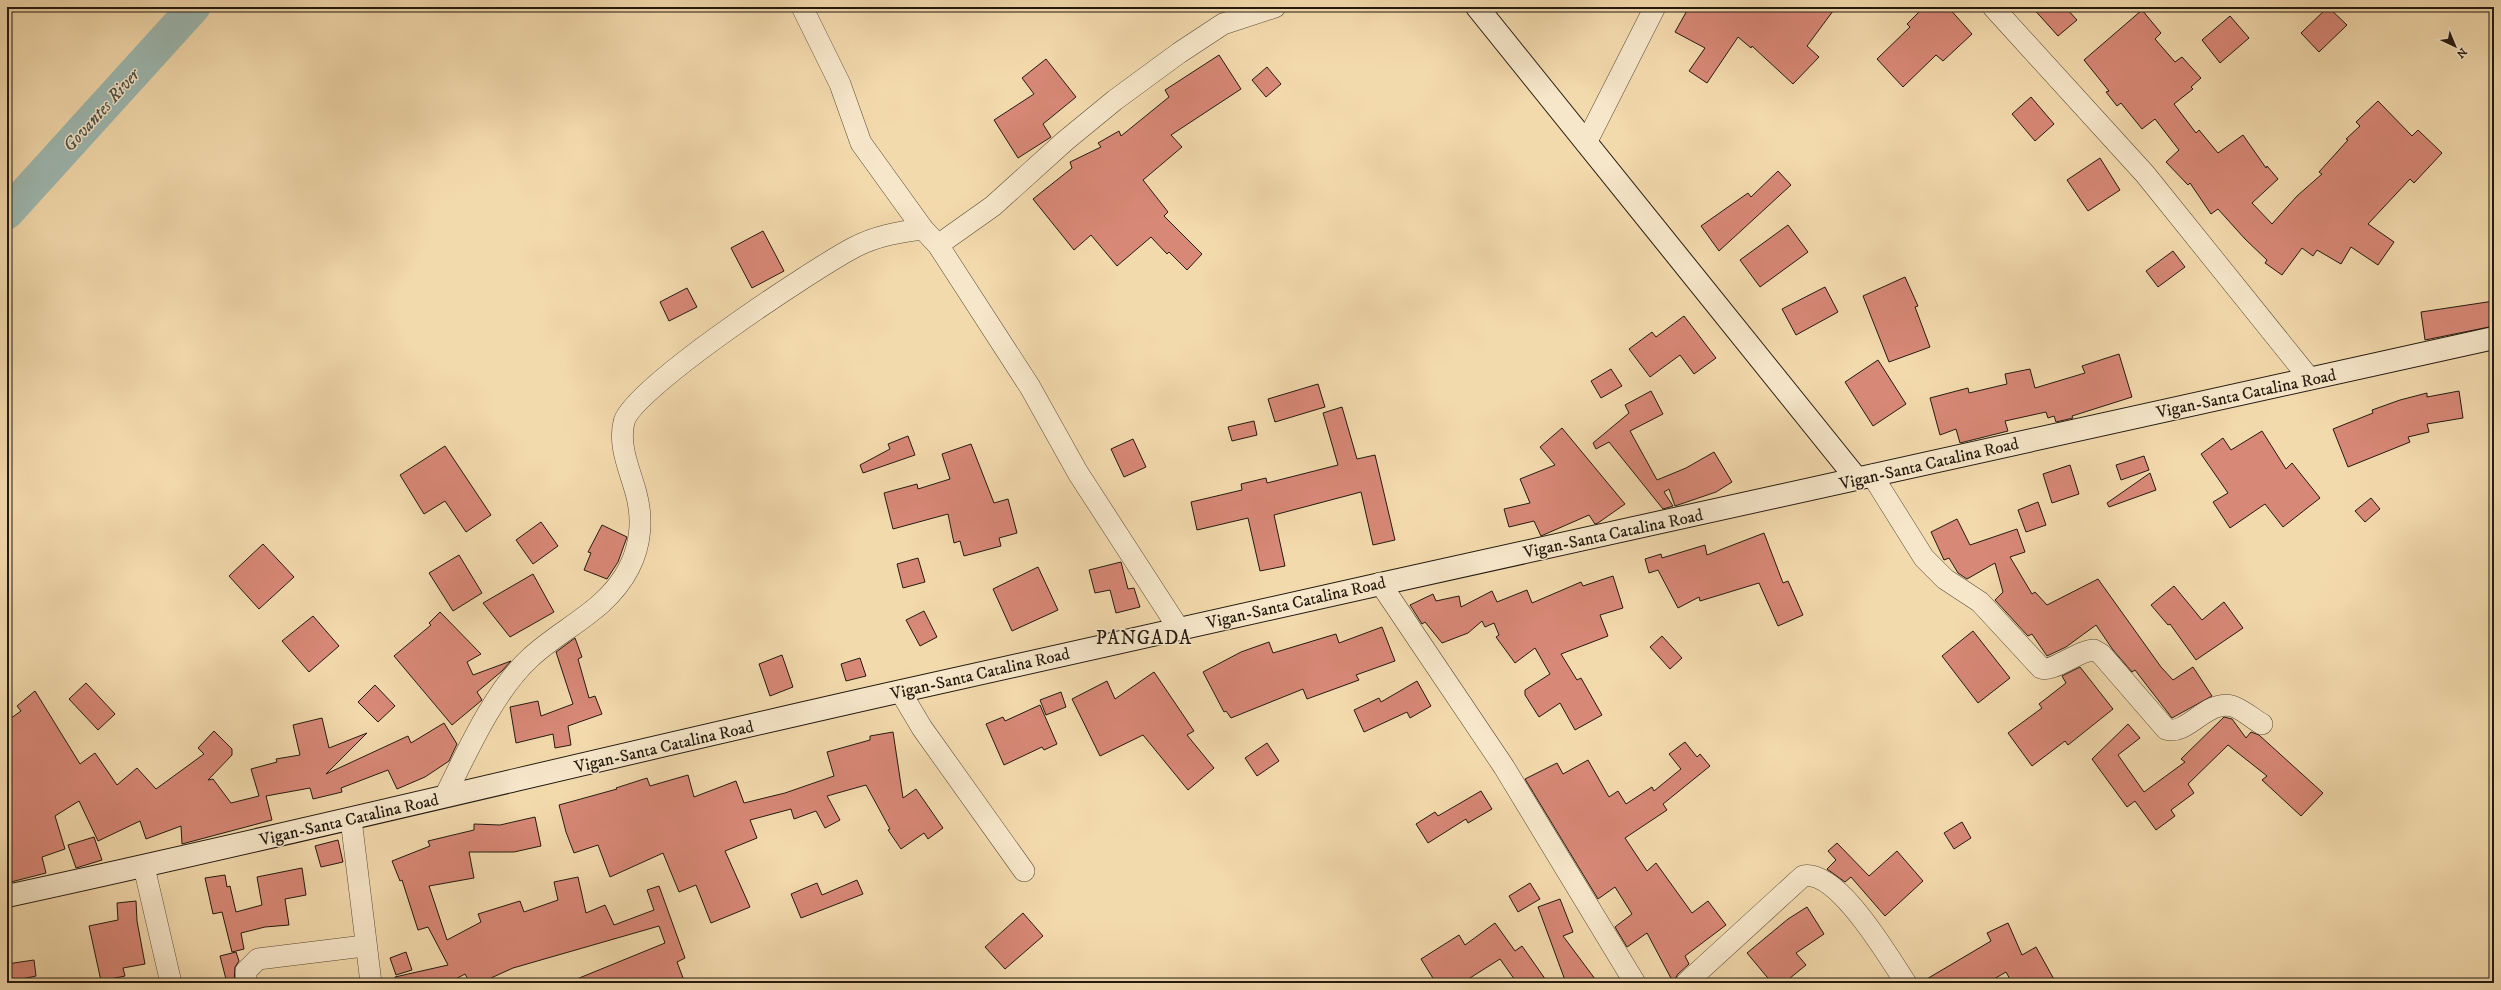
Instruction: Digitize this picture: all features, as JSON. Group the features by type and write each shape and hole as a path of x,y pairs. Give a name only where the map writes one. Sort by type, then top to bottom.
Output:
{"main road":[{"path":"1477,7 1586,143 1864,477"},
{"name":"Vigan-Santa Catalina Road","path":"7,896 144,867 900,691 1380,583 2494,338"}],"street":[{"path":"802,7 840,84 861,142 923,229 938,245 1030,387 1078,473 1179,629"},
{"path":"938,245 993,206 1065,141 1115,100 1179,53 1223,24 1275,7"},
{"path":"1586,143 1655,7"},
{"path":"1993,7 2145,174 2310,379"},
{"path":"445,796 468,750 515,673 531,657 598,607 615,590 629,569 639,543 640,515 622,434 624,419 638,399 700,349 854,247 897,232 923,229"},
{"path":"1864,477 1924,558 1945,579 1980,602 2041,668 2051,668 2081,652 2094,650 2101,654 2166,729 2178,728 2219,705 2232,706 2262,724"},
{"path":"1380,583 1504,767 1635,983"},
{"path":"900,691 922,728 1024,871"},
{"path":"351,819 364,946 371,983"},
{"path":"144,867 171,983"},
{"path":"1686,983 1803,876 1809,875 1816,876 1828,884 1859,913 1906,983"},
{"path":"246,983 246,971 258,959 364,946"}],"building":[{"path":"1689,7 1836,7 1807,46 1819,57 1793,84 1752,46 1751,48 1738,37 1707,83 1689,71 1705,48 1675,32"},
{"path":"1924,7 1948,7 1972,34 1943,61 1936,55 1903,87 1877,59 1910,27 1907,24"},
{"path":"2032,7 2065,7 2077,20 2058,36"},
{"path":"2328,7 2347,25 2319,52 2301,33"},
{"path":"2142,10 2161,33 2155,39 2175,62 2182,57 2201,78 2191,87 2193,89 2174,104 2196,133 2199,130 2218,153 2243,135 2266,168 2267,166 2278,179 2252,203 2272,224 2297,196 2322,174 2319,172 2348,140 2346,139 2360,126 2356,122 2378,101 2412,136 2418,130 2442,153 2414,183 2410,179 2368,224 2394,242 2378,265 2351,247 2341,264 2317,250 2313,256 2302,248 2282,275 2265,263 2267,260 2245,239 2218,209 2211,214 2190,183 2188,185 2166,162 2179,150 2155,119 2142,129 2121,103 2117,106 2106,92 2109,91 2084,60"},
{"path":"2230,16 2249,38 2220,63 2202,40"},
{"path":"1219,55 1241,89 1171,135 1182,147 1143,180 1168,212 1164,216 1202,254 1187,270 1169,252 1167,254 1151,237 1117,266 1091,235 1074,250 1033,199 1072,168 1070,162 1101,147 1098,143 1119,131 1121,136 1169,97 1165,90"},
{"path":"1046,59 1076,97 1043,124 1051,137 1018,158 994,120 1034,94 1022,78"},
{"path":"1267,67 1281,84 1266,97 1252,80"},
{"path":"2031,97 2054,124 2035,141 2012,114"},
{"path":"2100,158 2120,190 2088,211 2067,180"},
{"path":"1778,171 1791,185 1719,251 1701,226 1748,193 1751,197"},
{"path":"1788,225 1808,252 1760,287 1740,260"},
{"path":"763,231 784,271 752,288 731,248"},
{"path":"2173,251 2185,267 2158,287 2146,271"},
{"path":"1905,277 1918,306 1915,307 1930,347 1889,362 1863,296"},
{"path":"1825,287 1838,312 1796,335 1782,309"},
{"path":"687,288 697,307 669,321 660,302"},
{"path":"2494,301 2494,326 2425,340 2421,312"},
{"path":"1684,316 1716,358 1694,374 1680,355 1650,377 1629,349 1652,332 1656,337"},
{"path":"2119,354 2132,397 2072,416 2073,418 2056,422 2054,416 2048,418 2046,412 2005,421 2008,431 1960,443 1956,429 1940,435 1930,398 1968,388 1969,393 2007,384 2005,374 2030,369 2035,388 2085,373 2082,366"},
{"path":"1878,360 1906,404 1873,426 1845,382"},
{"path":"1611,369 1622,386 1601,398 1591,381"},
{"path":"1318,384 1325,407 1275,422 1268,399"},
{"path":"1651,391 1663,414 1630,431 1657,480 1686,468 1714,452 1732,482 1716,492 1675,506 1669,489 1664,492 1673,506 1663,509 1609,442 1596,449 1593,443 1629,413 1625,405"},
{"path":"2459,391 2463,418 2427,424 2429,432 2408,437 2410,442 2348,467 2333,429 2373,413 2372,410 2400,400 2427,393 2427,397"},
{"path":"1342,407 1357,459 1375,455 1395,540 1373,545 1361,492 1274,515 1285,566 1260,571 1248,518 1197,530 1191,502 1242,490 1241,484 1266,478 1267,483 1338,465 1323,413"},
{"path":"1254,421 1257,435 1232,441 1228,427"},
{"path":"1562,428 1625,504 1598,523 1595,524 1589,515 1541,536 1534,521 1509,527 1504,509 1530,503 1520,479 1555,465 1540,447"},
{"path":"2262,431 2286,469 2292,463 2320,498 2283,527 2265,504 2230,528 2213,502 2228,493 2201,454 2223,438 2231,450"},
{"path":"908,436 915,455 863,473 860,465 890,449 888,444"},
{"path":"1133,439 1146,467 1124,477 1111,449"},
{"path":"971,444 994,503 1008,499 1017,533 999,538 1001,546 964,556 960,541 954,543 948,514 893,529 884,493 917,484 918,489 950,479 942,454"},
{"path":"445,446 491,515 466,532 445,501 424,514 400,475"},
{"path":"2144,456 2149,470 2121,480 2116,465"},
{"path":"2070,465 2079,494 2052,503 2043,474"},
{"path":"2150,473 2156,490 2109,507 2107,503"},
{"path":"2371,498 2380,509 2365,522 2355,511"},
{"path":"2038,502 2046,525 2026,532 2018,510"},
{"path":"1957,519 1970,545 2017,529 2025,552 2010,557 2032,594 2035,592 2047,605 2098,579 2161,667 2173,680 2193,667 2212,696 2172,718 2135,670 2132,672 2113,650 2096,625 2066,647 2047,656 2032,634 2028,636 1995,600 2003,592 1995,563 1967,579 1958,573 1949,558 1944,560 1931,532"},
{"path":"541,522 558,546 533,564 516,540"},
{"path":"602,525 627,537 618,562 607,579 584,570 591,553 588,552"},
{"path":"1764,533 1783,583 1788,581 1803,615 1778,626 1759,583 1700,601 1699,597 1678,608 1658,570 1649,573 1645,559 1661,554 1662,558 1705,545 1707,555"},
{"path":"263,544 294,577 259,609 229,576"},
{"path":"459,555 482,593 453,611 429,573"},
{"path":"918,558 925,582 903,588 897,564"},
{"path":"1121,562 1128,589 1134,588 1140,607 1116,613 1110,590 1095,593 1089,570"},
{"path":"1038,567 1058,610 1012,631 993,589"},
{"path":"533,574 554,612 510,637 483,603"},
{"path":"1613,576 1623,608 1600,615 1608,636 1561,654 1577,680 1581,678 1602,715 1575,730 1560,703 1539,717 1525,695 1525,690 1550,674 1535,648 1515,663 1496,637 1499,635 1494,623 1485,627 1482,621 1468,633 1442,643 1425,622 1422,624 1410,605 1433,594 1436,601 1459,596 1461,607 1492,591 1497,602 1527,590 1532,603 1581,582 1583,586"},
{"path":"2174,586 2202,620 2224,602 2243,628 2196,660 2170,624 2168,625 2151,605"},
{"path":"924,611 937,637 920,646 906,620"},
{"path":"440,612 481,654 467,662 473,675 511,661 502,671 477,692 482,700 452,725 394,656 431,625 429,623"},
{"path":"313,616 339,646 309,672 282,641"},
{"path":"1382,627 1395,661 1356,675 1359,680 1307,699 1303,689 1231,718 1226,711 1224,712 1203,672 1241,652 1269,642 1273,653 1336,634 1339,643"},
{"path":"1973,631 2010,678 1978,703 1942,656"},
{"path":"1662,636 1682,658 1670,669 1650,647"},
{"path":"575,638 582,657 578,659 589,698 595,696 602,714 568,726 571,745 555,748 553,734 516,743 510,707 538,701 541,716 573,704 556,652"},
{"path":"782,655 793,687 770,696 759,664"},
{"path":"860,658 866,676 846,681 841,664"},
{"path":"2080,667 2113,709 2068,745 2065,741 2032,766 2008,733 2042,708 2039,704 2066,683 2062,676"},
{"path":"1154,672 1194,731 1187,735 1214,768 1188,790 1143,735 1100,756 1072,699 1107,681 1115,699"},
{"path":"1417,681 1431,706 1410,718 1407,712 1364,732 1354,710 1379,698 1381,702"},
{"path":"86,683 115,714 98,730 69,699"},
{"path":"375,685 395,706 378,722 358,702"},
{"path":"35,691 80,764 95,753 117,785 137,768 156,789 204,754 198,748 214,731 232,749 232,755 208,780 213,779 231,803 259,796 251,769 277,762 276,759 300,755 293,725 322,718 329,748 367,733 326,774 408,736 411,743 444,723 457,744 449,761 425,777 397,789 388,770 341,788 342,792 313,799 310,788 266,796 272,820 182,844 181,826 146,839 140,821 98,841 79,801 55,816 65,849 42,857 46,873 7,883 7,721 21,711 17,706"},
{"path":"1061,692 1066,707 1046,715 1040,700"},
{"path":"1040,705 1057,744 1044,750 1042,747 1004,765 986,724 1003,717 1005,721"},
{"path":"2224,717 2232,719 2246,738 2251,732 2259,735 2323,793 2301,816 2262,780 2267,776 2228,745 2188,784 2194,793 2171,810 2175,816 2156,830 2135,801 2127,807 2092,759 2128,724 2140,738 2118,755 2144,792 2185,762 2181,759"},
{"path":"893,732 903,798 916,789 943,828 928,839 924,833 901,849 888,830 890,829 866,785 827,796 840,820 825,828 816,811 794,819 791,809 750,820 757,838 725,851 750,907 711,923 696,885 679,892 663,853 610,877 598,845 574,853 566,832 559,805 617,789 616,788 647,778 650,786 688,775 694,797 736,781 744,803 785,793 834,776 827,752 870,740 870,736"},
{"path":"1685,742 1697,757 1700,754 1710,766 1663,804 1667,810 1625,838 1647,871 1656,863 1692,913 1708,901 1726,925 1685,956 1689,964 1678,974 1673,982 1647,933 1627,947 1615,927 1632,914 1615,887 1598,899 1525,779 1557,763 1563,774 1588,760 1609,797 1618,791 1626,804 1652,787 1654,791 1681,769 1669,754"},
{"path":"1267,743 1279,761 1257,776 1245,758"},
{"path":"1481,791 1492,809 1468,823 1466,819 1428,843 1416,824 1435,812 1438,816"},
{"path":"535,817 541,846 514,852 469,852 474,878 429,886 447,940 481,922 478,914 520,901 524,912 558,900 554,882 578,877 586,913 605,905 614,925 654,910 647,890 659,886 685,958 677,962 685,983 567,983 665,943 659,926 513,968 491,978 494,983 470,983 465,974 448,983 395,983 395,977 448,965 428,927 418,930 402,880 400,881 392,861 430,846 428,841 474,830 474,824 500,825"},
{"path":"1962,822 1971,838 1954,849 1944,833"},
{"path":"94,837 102,860 76,868 68,845"},
{"path":"338,840 343,862 321,867 315,846"},
{"path":"1837,843 1869,876 1897,851 1923,881 1885,916 1851,877 1845,882 1827,869 1836,860 1828,851"},
{"path":"302,868 306,895 285,899 289,925 265,927 241,933 244,949 232,952 222,912 213,914 205,878 225,875 227,887 230,886 236,912 262,905 257,877"},
{"path":"857,880 863,894 801,918 791,894 817,883 822,895"},
{"path":"1530,883 1540,899 1518,912 1509,896"},
{"path":"1560,899 1573,932 1563,936 1598,983 1566,983 1538,907"},
{"path":"136,901 137,921 145,964 123,968 125,976 101,981 89,926 118,920 117,903"},
{"path":"1807,907 1824,934 1796,953 1806,965 1784,983 1772,983 1747,953 1788,919"},
{"path":"1023,913 1043,936 1005,969 985,947"},
{"path":"1495,923 1515,951 1522,946 1548,983 1517,983 1500,959 1462,983 1436,983 1421,959 1459,935 1465,945"},
{"path":"2008,923 2022,955 2036,947 2056,983 2012,983 2006,972 1987,983 1920,983 1991,941 1987,933"},
{"path":"236,952 239,961 235,967 234,983 227,983 220,956"},
{"path":"406,952 412,970 396,975 390,958"},
{"path":"34,960 36,976 7,982 7,964"}],"waterway":[{"name":"Govantes River","path":"7,213 194,7"}],"district":[{"name":"PANGADA","path":"1144,637"}]}
